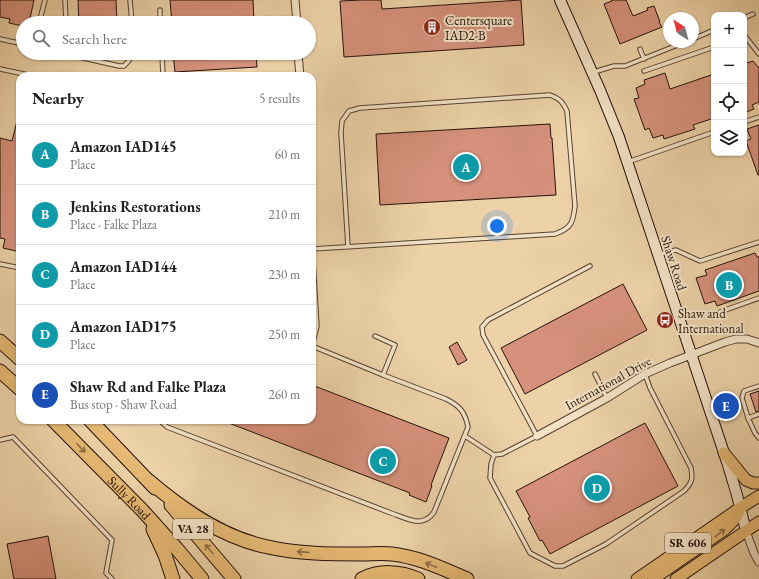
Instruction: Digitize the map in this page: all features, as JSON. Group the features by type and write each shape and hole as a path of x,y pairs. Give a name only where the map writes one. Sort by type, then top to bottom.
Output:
{"highway":[{"path":"0,341 16,355"},
{"path":"0,371 16,385"},
{"name":"Sully Road","path":"58,424 142,510 202,579"},
{"name":"Sully Road","path":"94,424 149,481 234,579"},
{"path":"149,481 209,524 247,542 297,552 392,554 417,559 467,579"},
{"path":"142,510 159,542 167,561 172,579"},
{"path":"362,579 378,573 392,573 411,576 418,579"}],"main road":[{"name":"Shaw Road","path":"560,0 616,130 724,453 746,531"},
{"path":"724,453 746,480 753,483 759,483"},
{"name":"SR 606","path":"637,579 759,496"},
{"path":"653,579 724,530 732,523 740,508"},
{"name":"SR 606","path":"676,579 759,522"}],"street":[{"path":"295,0 296,16"},
{"path":"299,60 300,72"},
{"name":"International Drive","path":"537,436 607,398 645,374 670,363 736,339 747,339 759,343"},
{"name":"Shaw Road","path":"746,531 759,562"}],"lane":[{"path":"41,16 45,0"},
{"path":"64,0 65,16"},
{"path":"130,0 131,16"},
{"path":"160,10 160,16"},
{"path":"747,17 753,14"},
{"path":"699,36 711,31"},
{"path":"747,37 759,54"},
{"path":"0,39 16,42"},
{"path":"592,73 614,66 626,66 671,48"},
{"path":"644,72 711,48"},
{"path":"640,49 644,59"},
{"path":"93,60 124,66 130,60"},
{"path":"162,60 163,72"},
{"path":"0,69 16,72"},
{"path":"316,249 348,247 555,234 562,232 568,228 573,217 575,206 567,111 563,103 559,98 550,95 360,108 349,111 342,121 340,133 348,247"},
{"path":"747,121 759,117"},
{"path":"627,163 711,133"},
{"path":"658,254 676,250 700,261 759,242"},
{"path":"0,264 16,267"},
{"path":"465,436 494,455 502,454 537,436 483,335 482,327 488,320 590,266"},
{"path":"716,312 759,298"},
{"path":"316,311 316,330"},
{"path":"375,336 395,345 384,375"},
{"path":"165,424 416,522 430,517 434,512 465,436 468,427 466,418 456,404 446,399 316,348"},
{"path":"595,374 607,398"},
{"path":"494,455 491,464 490,478 530,553 555,566 563,566 606,544 684,491 692,481 692,468 650,388 645,374"},
{"path":"759,386 744,391 742,394 754,434 759,438"},
{"path":"748,418 759,414"},
{"path":"0,440 13,437 112,540 106,573 112,579"}],"building":[{"path":"0,0 34,0 31,16 16,16 16,24 9,23 10,19 0,17"},
{"path":"78,0 116,0 117,16 79,16"},
{"path":"170,0 253,0 254,16 171,16"},
{"name":"Centersquare IAD2-B","path":"381,0 382,9 521,0 524,45 344,57 340,1"},
{"path":"611,0 626,0 633,16 648,10 647,8 654,6 662,27 620,44 604,4 612,1"},
{"path":"174,60 256,60 257,67 175,72"},
{"path":"753,61 759,68 759,102 752,105 754,109 747,112 747,84 747,63"},
{"path":"665,73 670,89 711,75 711,119 693,125 695,129 664,139 663,135 653,138 649,128 645,130 634,99 639,98 636,88 645,84 644,80"},
{"path":"550,124 556,195 380,205 376,134"},
{"path":"16,125 16,251 3,248 5,239 0,238 0,138 12,141"},
{"path":"759,125 759,175 747,144 747,141 751,139 747,129"},
{"path":"755,253 757,257 759,257 759,291 717,306 715,301 705,304 696,278 707,275 705,270"},
{"path":"623,284 647,330 525,394 501,348"},
{"path":"457,342 467,360 458,365 449,347"},
{"path":"316,387 449,438 426,502 409,495 410,493 231,424 316,424"},
{"path":"759,391 759,411 756,412 750,394"},
{"path":"645,423 678,486 550,554 542,540 540,541 528,518 530,517 516,491"},
{"path":"48,536 56,579 14,579 7,544"}],"place":[{"name":"Centersquare IAD2-B","path":"432,27"},
{"name":"Amazon IAD145","path":"466,167"},
{"name":"Jenkins Restorations","path":"729,285"},
{"name":"Shaw and International","path":"665,320"},
{"name":"Shaw Rd and Falke Plaza","path":"726,406"},
{"name":"Amazon IAD144","path":"383,461"},
{"name":"Amazon IAD175","path":"597,488"}]}
